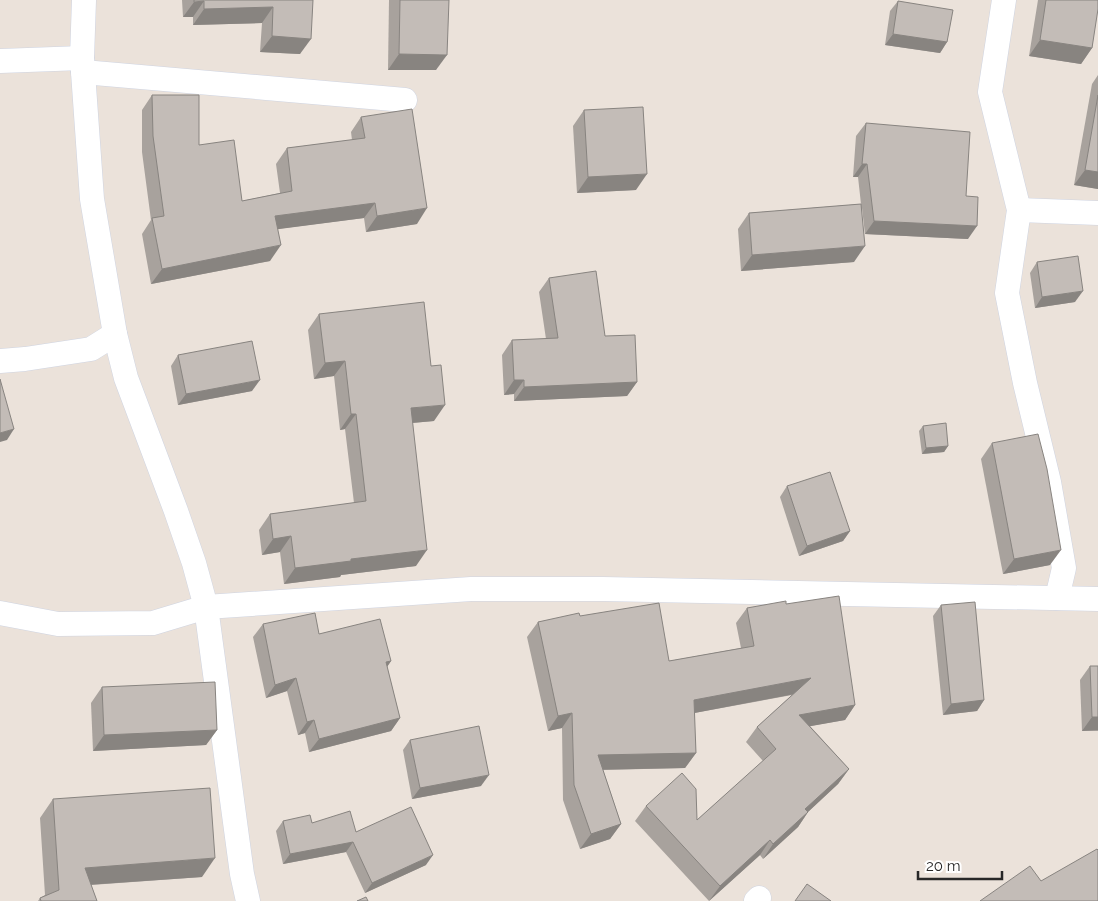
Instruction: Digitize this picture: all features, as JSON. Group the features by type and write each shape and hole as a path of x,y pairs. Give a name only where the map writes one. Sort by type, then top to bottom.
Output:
{"street":[{"path":"84,0 83,65 92,199 115,334 126,378 176,511 194,563 206,607 242,874 248,901"},
{"path":"1004,0 990,92 1019,210 1007,293 1025,383 1049,482 1064,568 1057,598"},
{"path":"0,61 83,65 405,100"},
{"path":"1019,210 1098,213"},
{"path":"0,361 24,360 91,349 115,334"},
{"path":"0,613 58,624 153,623 206,607 471,589 613,589 1098,599"}],"building":[{"path":"194,0 313,0 311,39 272,36 273,7 204,9 204,1 194,2"},
{"path":"400,0 449,0 447,55 399,54"},
{"path":"1046,0 1098,0 1092,48 1040,40"},
{"path":"898,1 953,10 947,42 893,34"},
{"path":"152,95 199,95 199,145 234,140 242,201 292,191 287,148 365,138 361,117 412,109 427,208 377,216 375,203 275,216 281,245 162,269 152,218 164,216 153,136"},
{"path":"1098,95 1098,172 1085,170"},
{"path":"643,107 647,174 588,177 584,110"},
{"path":"866,123 970,132 966,196 978,197 977,226 874,221 867,164 862,164"},
{"path":"861,204 865,246 752,255 749,213"},
{"path":"1078,256 1083,291 1042,297 1037,262"},
{"path":"596,271 605,336 635,335 637,382 524,387 524,380 514,380 512,340 558,338 549,278"},
{"path":"424,302 431,366 441,365 445,405 411,408 427,550 295,568 291,536 273,539 270,514 366,501 356,414 351,414 345,361 325,363 319,314"},
{"path":"252,341 260,380 186,394 178,355"},
{"path":"0,379 14,429 0,433"},
{"path":"946,423 948,446 926,448 923,426"},
{"path":"1038,434 1047,469 1061,550 1014,559 992,443"},
{"path":"830,472 850,531 807,546 787,486"},
{"path":"839,596 855,705 799,715 849,769 805,809 808,812 773,844 770,840 720,886 646,806 682,773 696,789 697,820 776,749 757,727 811,678 694,700 696,753 598,755 621,824 591,834 574,785 572,713 558,716 538,622 579,613 580,616 659,603 669,661 754,646 747,608 786,601 786,604"},
{"path":"975,602 984,700 951,704 941,605"},
{"path":"315,613 319,634 380,619 391,661 386,662 400,718 319,739 314,720 307,722 296,678 275,685 263,624"},
{"path":"1090,666 1098,666 1098,717 1092,717"},
{"path":"215,682 217,730 104,735 102,687"},
{"path":"479,726 489,775 420,788 410,740"},
{"path":"210,788 215,858 85,868 97,901 41,901 40,898 59,890 53,799"},
{"path":"411,807 433,855 372,883 353,842 290,854 283,821 310,815 312,823 350,811 356,832"},
{"path":"1097,849 1098,901 980,901 1030,866 1041,881"},
{"path":"807,884 831,901 795,901"},
{"path":"366,897 368,901 357,901"}]}
